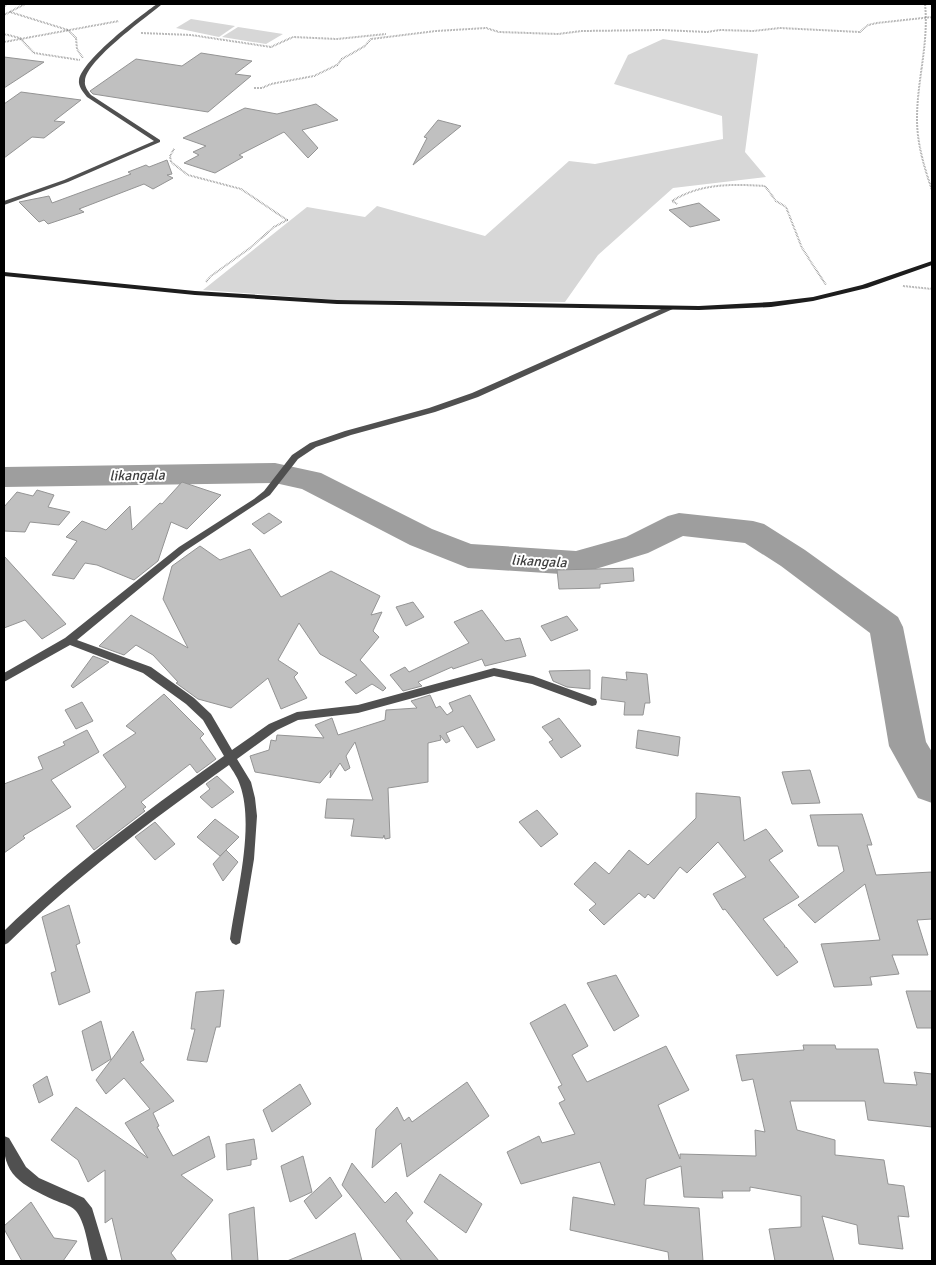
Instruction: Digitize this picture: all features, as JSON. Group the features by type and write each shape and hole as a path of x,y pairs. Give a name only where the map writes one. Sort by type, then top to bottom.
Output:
{"street":[{"path":"4,204 66,181 158,141 89,96 82,85 83,74 140,18 160,4"},
{"path":"4,274 194,293 354,302 671,308 759,305 821,297 899,276 932,263"},
{"path":"4,678 69,641 182,549 257,501 267,492 301,451 348,433 432,410 475,395 671,308"},
{"path":"69,641 147,670 190,701 207,717 246,782 252,806 251,830 236,939"},
{"path":"4,939 53,893 162,806 273,727 297,716 311,712 358,709 494,672 533,680 592,702"},
{"path":"4,1143 21,1172 34,1183 79,1203 87,1213 100,1261"}],"path":[{"path":"4,8 5,4"},
{"path":"4,15 25,4"},
{"path":"924,4 927,17 923,82 918,108 919,137 925,171 932,190"},
{"path":"4,34 20,38 34,53 84,60 78,49 76,38 68,30 10,12"},
{"path":"125,32 191,35 271,47 293,37 346,38 420,34 436,30 486,28 499,32 558,34 582,31 662,30 697,32 780,28 860,32 868,25 932,17"},
{"path":"4,42 140,18"},
{"path":"254,88 262,88 271,84 314,76 337,65 342,59 365,46 371,39 390,35 420,34"},
{"path":"174,149 170,156 171,162 188,175 238,188 261,200 287,220 210,276 194,293"},
{"path":"677,204 672,201 694,189 721,186 764,186 776,201 786,207 789,221 806,256 826,285 821,297"}],"shaded area":[{"path":"191,19 235,26 219,37 176,28"},
{"path":"238,27 283,34 266,44 222,37"},
{"path":"663,39 758,54 745,152 766,177 673,188 598,255 565,302 336,300 203,290 307,207 365,217 377,206 485,236 569,161 595,164 723,139 722,116 614,84 628,55"}],"building":[{"path":"201,53 252,61 235,74 251,76 208,112 93,94 90,91 136,59 182,66"},
{"path":"4,57 44,62 4,88"},
{"path":"21,92 81,100 54,121 65,122 44,138 32,137 4,158 4,104"},
{"path":"316,104 338,120 302,130 318,148 308,158 284,132 239,155 243,157 215,173 184,163 199,155 193,152 206,146 183,138 245,108 277,114"},
{"path":"438,120 461,126 413,165 427,138 424,137"},
{"path":"167,160 172,174 167,175 173,178 153,189 144,184 79,209 84,212 48,224 44,220 39,222 19,202 49,196 52,203 131,174 128,172 146,165 149,167"},
{"path":"699,203 720,220 690,227 669,210"},
{"path":"182,482 221,495 187,529 171,522 158,561 134,580 97,565 85,563 74,579 52,575 77,541 66,537 82,521 106,530 130,506 132,530 160,503 162,504"},
{"path":"37,490 54,495 48,507 70,512 59,525 30,522 25,532 4,531 4,507 17,492 33,496"},
{"path":"269,513 282,522 264,534 252,524"},
{"path":"200,546 220,560 250,549 281,597 331,571 380,596 371,615 382,612 373,631 379,637 360,660 386,688 383,691 372,684 356,694 345,682 357,675 320,654 299,623 278,660 298,673 294,677 307,698 281,709 268,678 231,708 198,699 176,683 178,682 153,655 136,645 124,655 99,646 131,615 188,648 163,599 172,566"},
{"path":"4,556 66,624 42,639 25,620 4,628"},
{"path":"633,568 634,581 600,584 600,588 559,589 557,570"},
{"path":"413,602 424,617 406,626 396,607"},
{"path":"482,610 505,641 520,638 526,656 485,666 482,659 453,669 452,667 418,682 422,686 403,691 390,675 405,667 409,672 469,643 454,622"},
{"path":"567,616 578,630 551,641 541,626"},
{"path":"93,656 109,662 73,688 71,686"},
{"path":"590,670 590,689 567,687 553,681 549,671"},
{"path":"626,672 647,674 650,703 645,703 643,715 624,715 625,702 601,699 602,677 627,680"},
{"path":"164,694 204,734 200,738 216,759 197,773 190,764 141,802 146,807 143,809 145,811 94,850 76,826 126,787 103,755 136,733 126,726"},
{"path":"430,695 436,708 440,706 447,715 453,711 449,703 470,695 495,740 477,748 463,726 446,733 450,741 446,743 440,735 441,740 428,743 428,782 388,788 390,838 385,839 384,835 383,838 351,836 354,819 325,818 327,799 373,800 355,742 346,756 350,768 345,771 340,763 330,778 331,770 320,783 255,772 250,756 269,750 271,740 276,741 277,735 324,738 315,725 332,718 338,735 385,720 386,710 417,708 411,701"},
{"path":"82,702 93,721 76,729 65,710"},
{"path":"559,718 581,746 561,758 549,742 553,740 542,727"},
{"path":"87,730 99,752 51,780 71,807 23,836 25,838 4,853 4,784 43,769 38,757 65,745 63,742"},
{"path":"638,730 680,737 678,756 636,748"},
{"path":"810,770 820,803 792,804 782,772"},
{"path":"217,776 234,792 212,808 200,797 210,789 206,784"},
{"path":"696,793 740,797 744,841 766,829 783,851 769,860 799,897 763,919 798,962 777,976 725,909 723,910 713,894 746,877 718,842 687,873 680,867 654,899 648,894 645,898 639,893 604,925 589,910 596,904 574,884 595,862 609,874 629,850 648,865 696,818"},
{"path":"537,810 558,834 541,847 519,822"},
{"path":"862,814 872,845 867,845 876,875 932,872 932,919 917,920 928,955 892,955 899,974 870,977 872,985 834,987 821,944 880,940 865,884 815,923 798,905 844,871 838,846 818,846 810,815"},
{"path":"215,819 239,837 220,856 197,837"},
{"path":"155,822 175,844 155,860 135,837"},
{"path":"226,850 238,862 223,881 213,864"},
{"path":"69,905 80,943 76,945 90,992 59,1005 51,973 56,971 42,917"},
{"path":"616,975 639,1016 614,1031 587,983"},
{"path":"224,990 220,1027 216,1027 207,1062 187,1060 195,1029 191,1029 196,992"},
{"path":"906,991 932,991 932,1028 917,1028"},
{"path":"565,1004 588,1046 572,1055 587,1082 666,1046 689,1090 658,1105 680,1159 680,1154 756,1156 755,1130 765,1132 753,1079 742,1081 736,1055 804,1050 803,1045 835,1045 836,1049 878,1049 884,1083 917,1085 914,1072 932,1074 932,1127 868,1120 865,1101 790,1101 797,1130 835,1140 835,1155 884,1160 888,1184 904,1186 909,1217 898,1216 903,1249 859,1244 857,1225 822,1216 834,1261 775,1261 769,1229 801,1227 801,1196 750,1187 750,1191 722,1191 723,1198 684,1197 681,1166 646,1179 644,1205 699,1208 703,1261 669,1261 668,1252 570,1230 573,1197 615,1205 600,1162 521,1184 507,1152 539,1136 542,1143 575,1134 559,1103 565,1100 558,1087 562,1085 530,1023"},
{"path":"101,1021 111,1059 92,1071 82,1031"},
{"path":"133,1031 144,1060 140,1062 174,1101 153,1113 159,1126 157,1127 173,1156 209,1136 215,1157 181,1175 213,1200 171,1253 177,1261 122,1261 112,1218 105,1223 105,1170 88,1182 78,1160 51,1140 76,1107 148,1158 125,1123 150,1109 124,1078 106,1094 96,1080"},
{"path":"47,1076 53,1095 39,1103 33,1085"},
{"path":"467,1082 489,1116 407,1177 401,1143 372,1168 376,1129 397,1107 404,1121 409,1117 412,1122"},
{"path":"300,1084 311,1104 272,1132 263,1110"},
{"path":"254,1139 257,1159 251,1160 251,1165 227,1170 226,1144"},
{"path":"303,1156 312,1192 290,1202 281,1166"},
{"path":"352,1163 385,1203 396,1192 413,1213 406,1221 439,1261 402,1261 342,1185"},
{"path":"440,1174 482,1204 466,1233 424,1202"},
{"path":"330,1177 342,1196 316,1219 304,1201"},
{"path":"31,1202 54,1238 77,1241 63,1261 22,1261 4,1229 4,1226"},
{"path":"254,1207 258,1261 232,1261 229,1214"},
{"path":"355,1233 362,1261 287,1261"}],"waterway":[{"name":"likangala","path":"4,477 275,473 310,480 421,537 468,556 576,563 637,545 679,524 753,532 793,558 886,627 908,746 932,786"}]}
